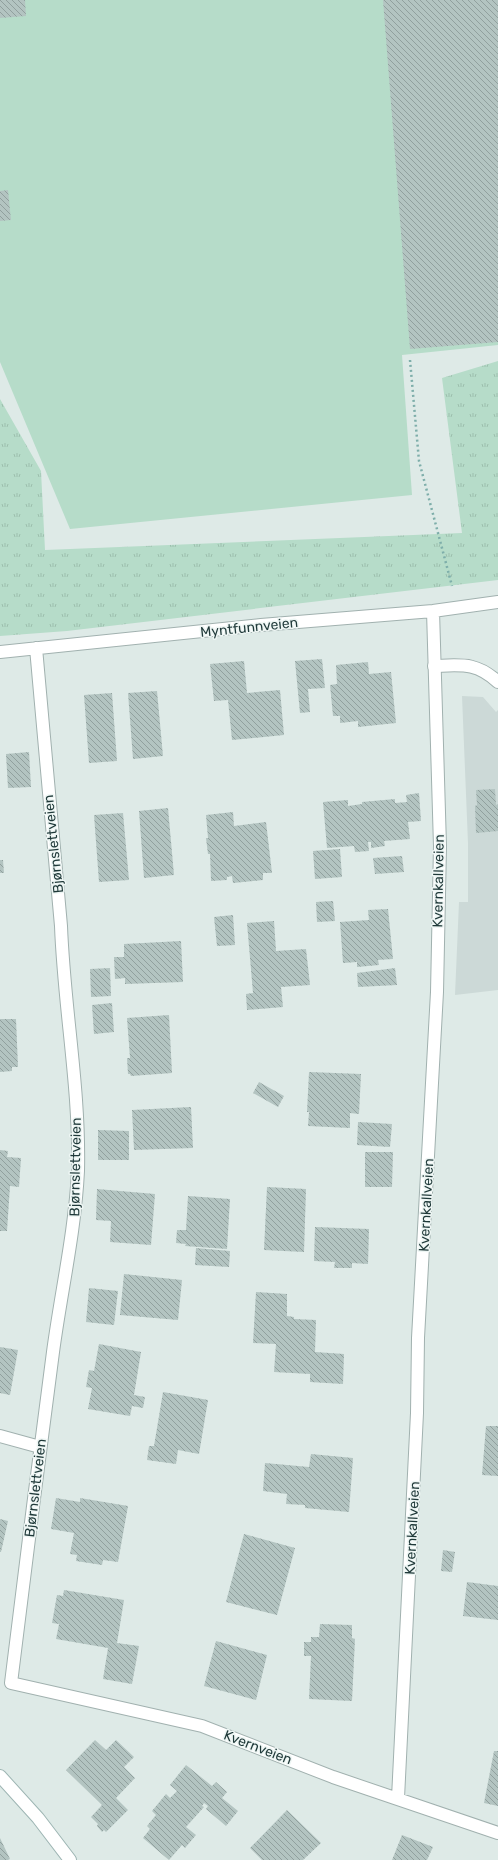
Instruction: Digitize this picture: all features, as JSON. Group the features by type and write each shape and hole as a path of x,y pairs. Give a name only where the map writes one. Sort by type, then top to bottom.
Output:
{"street":[{"name":"Myntfunnveien","path":"0,652 277,624 433,611 498,602"},
{"name":"Kvernkallveien","path":"398,1798 417,1413 418,1338 437,992 440,846 433,611"},
{"name":"Bjørnslettveien","path":"11,1683 40,1447 57,1325 71,1249 78,1170 76,1082 62,963 61,926 36,648"},
{"path":"434,666 475,666 488,672 498,682"},
{"path":"0,1436 40,1447"},
{"name":"Kvernveien","path":"11,1683 202,1726 333,1776 498,1832"},
{"path":"0,1776 38,1818 70,1860"}],"path":[{"path":"410,360 419,461 453,589 455,608"}],"shaded area":[{"path":"462,696 483,697 496,712 498,710 498,990 455,995 459,902 468,902 468,843"}],"green space":[{"path":"0,0 498,0 498,345 402,355 412,495 70,529 0,362"},
{"path":"498,361 498,580 67,631 0,636 0,399 41,471 45,550 462,533 442,378"}],"building":[{"path":"0,0 25,0 26,16 0,18"},
{"path":"383,0 498,0 498,342 410,349"},
{"path":"8,190 11,220 0,221 0,191"},
{"path":"322,659 325,688 308,689 310,712 300,713 295,661"},
{"path":"244,661 247,693 280,690 284,735 232,740 228,700 214,701 210,664"},
{"path":"368,662 369,674 391,672 396,723 358,727 358,721 340,723 340,716 333,716 330,685 337,684 336,665"},
{"path":"157,691 163,756 133,759 128,693"},
{"path":"112,693 117,761 89,763 84,695"},
{"path":"29,752 31,787 8,788 6,754"},
{"path":"495,789 496,805 498,804 498,831 476,833 476,790"},
{"path":"419,793 421,821 408,822 410,839 384,841 385,846 371,848 371,842 368,842 369,851 355,852 354,846 327,848 323,802 348,800 348,806 362,804 362,802 395,799 395,803 407,802 406,795"},
{"path":"168,808 174,875 144,878 139,811"},
{"path":"233,812 234,826 266,822 272,873 263,873 263,880 233,883 232,876 227,877 227,880 211,881 210,854 208,854 206,838 208,838 206,815"},
{"path":"123,813 129,880 99,882 94,815"},
{"path":"340,849 342,877 315,879 313,851"},
{"path":"402,856 404,872 375,874 373,858"},
{"path":"0,860 3,860 4,873 0,873"},
{"path":"333,901 335,921 317,922 316,902"},
{"path":"388,909 393,959 378,960 379,965 357,967 357,962 343,963 340,922 369,920 368,910"},
{"path":"233,915 235,945 217,946 214,917"},
{"path":"274,921 276,951 306,949 310,985 281,987 283,1007 247,1010 246,994 253,993 247,923"},
{"path":"181,941 183,982 125,984 125,978 115,979 114,957 124,957 124,944"},
{"path":"110,968 111,996 91,997 90,969"},
{"path":"395,968 397,985 358,987 357,973"},
{"path":"112,1003 114,1032 94,1034 92,1005"},
{"path":"169,1015 172,1073 131,1076 128,1074 127,1058 130,1058 127,1018"},
{"path":"0,1019 16,1019 18,1067 12,1067 12,1071 0,1072"},
{"path":"309,1072 361,1074 359,1114 350,1113 350,1128 308,1126 309,1112 307,1112"},
{"path":"259,1082 284,1096 278,1107 253,1093"},
{"path":"191,1107 193,1148 134,1150 132,1110"},
{"path":"358,1122 392,1124 390,1147 357,1145"},
{"path":"98,1130 129,1131 129,1160 98,1160"},
{"path":"0,1150 8,1151 7,1157 21,1158 19,1187 10,1186 7,1231 0,1231"},
{"path":"365,1152 393,1152 392,1187 365,1187"},
{"path":"267,1187 306,1189 304,1252 264,1250"},
{"path":"97,1189 155,1194 151,1245 110,1242 111,1221 96,1220"},
{"path":"188,1196 230,1199 227,1249 185,1246 186,1244 176,1243 177,1230 186,1230"},
{"path":"315,1227 369,1229 368,1264 352,1263 352,1268 334,1268 335,1262 314,1261"},
{"path":"196,1248 230,1251 229,1267 195,1265"},
{"path":"124,1274 182,1280 178,1320 120,1315"},
{"path":"89,1288 118,1291 114,1325 86,1322"},
{"path":"256,1292 287,1294 287,1316 294,1317 294,1319 316,1320 315,1352 344,1354 343,1384 310,1382 310,1374 274,1372 276,1344 253,1343"},
{"path":"99,1344 141,1352 134,1395 145,1397 143,1408 132,1406 130,1416 88,1409 92,1388 86,1387 89,1370 94,1371"},
{"path":"0,1347 18,1350 10,1395 0,1393"},
{"path":"163,1392 208,1400 199,1454 178,1450 176,1464 147,1460 149,1446 154,1446"},
{"path":"486,1426 498,1426 498,1476 482,1475"},
{"path":"311,1454 353,1458 349,1512 305,1508 305,1505 286,1504 287,1494 263,1491 265,1463 309,1467"},
{"path":"56,1498 80,1502 80,1498 128,1506 118,1562 103,1560 102,1565 76,1561 77,1555 70,1554 74,1533 51,1529"},
{"path":"0,1519 8,1521 1,1552 0,1552"},
{"path":"244,1534 295,1548 277,1615 226,1602"},
{"path":"443,1550 455,1552 452,1572 441,1571"},
{"path":"467,1582 498,1586 498,1620 463,1616"},
{"path":"64,1590 124,1600 117,1643 139,1646 132,1684 103,1679 108,1648 56,1639 59,1624 52,1623 57,1595 63,1596"},
{"path":"320,1624 352,1625 352,1638 355,1639 352,1701 309,1699 311,1656 304,1656 304,1642 311,1642 311,1637 319,1637"},
{"path":"216,1641 267,1655 256,1700 204,1686"},
{"path":"95,1740 106,1750 116,1740 134,1757 124,1767 135,1778 116,1798 128,1810 106,1832 104,1830 102,1832 97,1826 98,1824 91,1817 102,1805 66,1770"},
{"path":"494,1751 498,1751 498,1806 484,1803"},
{"path":"186,1765 212,1786 216,1782 227,1792 222,1798 238,1811 226,1826 206,1809 208,1806 204,1803 202,1806 204,1807 186,1827 196,1835 185,1848 182,1845 169,1860 143,1838 150,1829 147,1826 156,1815 152,1811 166,1794 170,1798 177,1791 170,1785"},
{"path":"287,1810 321,1843 303,1860 262,1860 250,1848"},
{"path":"402,1835 433,1847 427,1860 392,1860"},
{"path":"0,1838 10,1859 8,1860 0,1860"}]}
